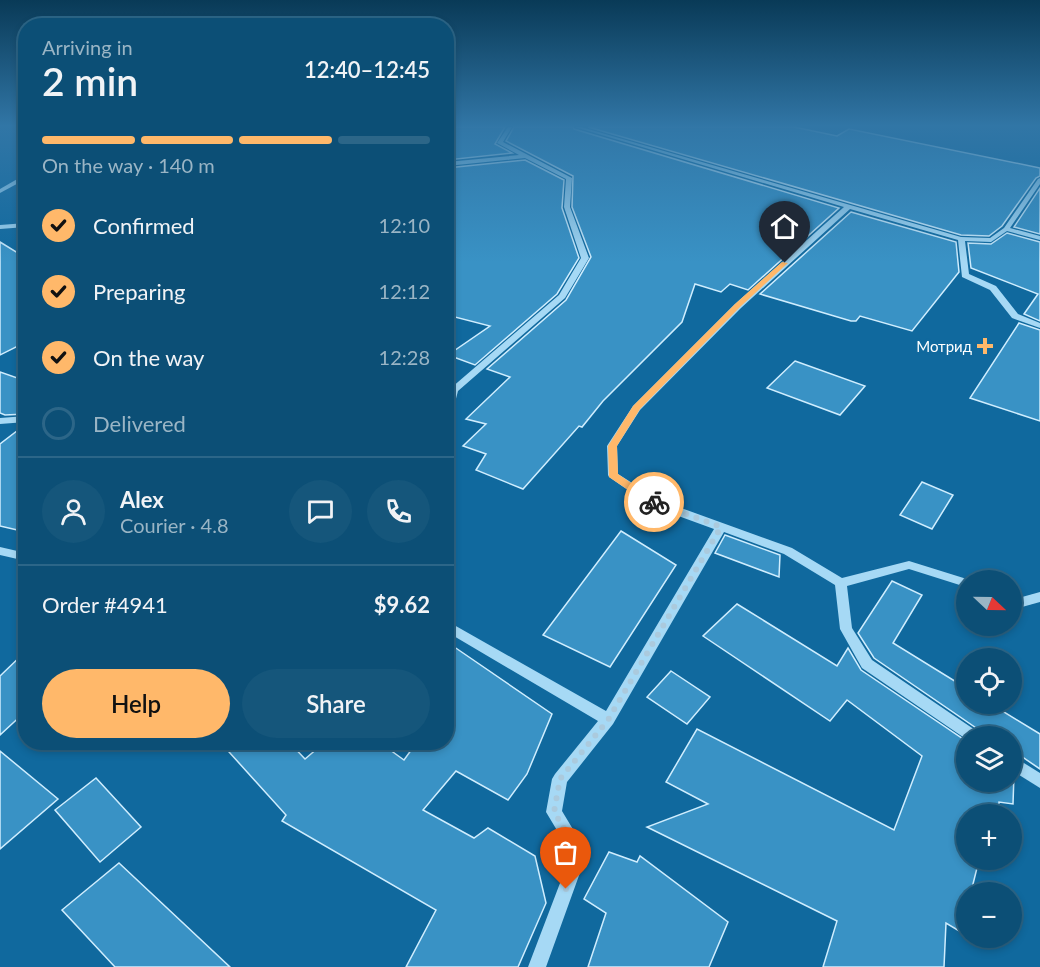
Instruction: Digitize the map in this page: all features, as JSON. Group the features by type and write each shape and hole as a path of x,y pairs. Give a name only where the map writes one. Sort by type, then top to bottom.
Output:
{"street":[{"path":"454,390 562,296 585,258 567,207 569,178 557,172"},
{"path":"730,172 961,239 991,240 1006,229 1040,180"},
{"path":"0,191 18,181"},
{"path":"848,207 738,306 636,408 612,446 613,475 655,503 788,551 841,584 909,565 956,580"},
{"path":"0,227 18,226"},
{"path":"1006,229 1040,238"},
{"path":"961,239 965,275 993,288 1015,316 1040,326"},
{"path":"0,421 18,420"},
{"path":"537,967 573,870 575,846 554,812 560,779 608,720 721,527"},
{"path":"0,551 18,555"},
{"path":"841,584 846,629 867,664 958,726"},
{"path":"1022,602 1040,597"},
{"path":"454,630 608,720"},
{"path":"1022,769 1040,781"}],"building":[{"path":"454,172 549,172 564,180 562,208 579,258 557,294 475,365 454,357 454,351 490,326 454,317"},
{"path":"566,172 719,172 839,208 748,290 730,284 721,292 695,284 682,322 603,401 582,427 579,426 523,489 476,470 486,454 463,446 486,424 466,419 510,377 487,369 566,300 591,257 572,207 573,176"},
{"path":"744,172 1040,172 1040,176 1036,178 1002,226 989,236 961,235"},
{"path":"1040,188 1040,234 1014,227"},
{"path":"851,212 956,242 959,272 912,331 860,316 856,321 851,321 760,294"},
{"path":"1007,233 1040,242 1040,321 1024,314 1038,294 971,268 968,243 991,244"},
{"path":"0,242 18,253 18,346 0,355"},
{"path":"1019,323 1040,330 1040,421 970,398"},
{"path":"795,361 865,386 840,415 767,388"},
{"path":"0,372 18,378 18,414 0,413"},
{"path":"18,430 18,530 0,526 0,444"},
{"path":"922,482 953,495 932,529 900,515"},
{"path":"621,531 676,565 610,667 543,635"},
{"path":"725,535 780,555 779,577 715,553"},
{"path":"892,581 922,595 893,643 956,682 956,714 1007,714 1040,734 1040,769 1022,757 1022,726 973,726 874,658 858,633"},
{"path":"737,604 837,666 848,648 861,670 956,734 956,792 1013,792 1013,804 999,802 999,804 956,804 956,870 976,870 974,882 956,882 956,929 946,923 944,967 823,967 837,921 647,827 708,804 666,782 697,729 894,830 922,756 847,700 830,721 703,636"},
{"path":"454,647 552,714 527,774 508,800 456,771 423,810 474,838 488,828 535,856 546,903 518,967 406,967 436,910 282,821 286,815 227,750 297,750 305,759 316,750 390,750 404,760 411,750 454,750"},
{"path":"18,659 18,718 0,735 0,676"},
{"path":"671,671 710,697 687,724 647,697"},
{"path":"0,751 58,799 0,849"},
{"path":"96,778 141,827 100,862 55,810"},
{"path":"609,852 637,862 640,856 728,922 709,967 588,967 606,913 584,899"},
{"path":"119,863 230,967 115,967 62,910"}],"way so far":[{"path":"566,889 573,870 575,846 554,812 560,779 608,720 721,527 654,502"}],"place":[{"name":"Мотрид","path":"985,346"}],"route":[{"path":"654,502 613,475 612,446 636,408 738,306 785,263"}]}
